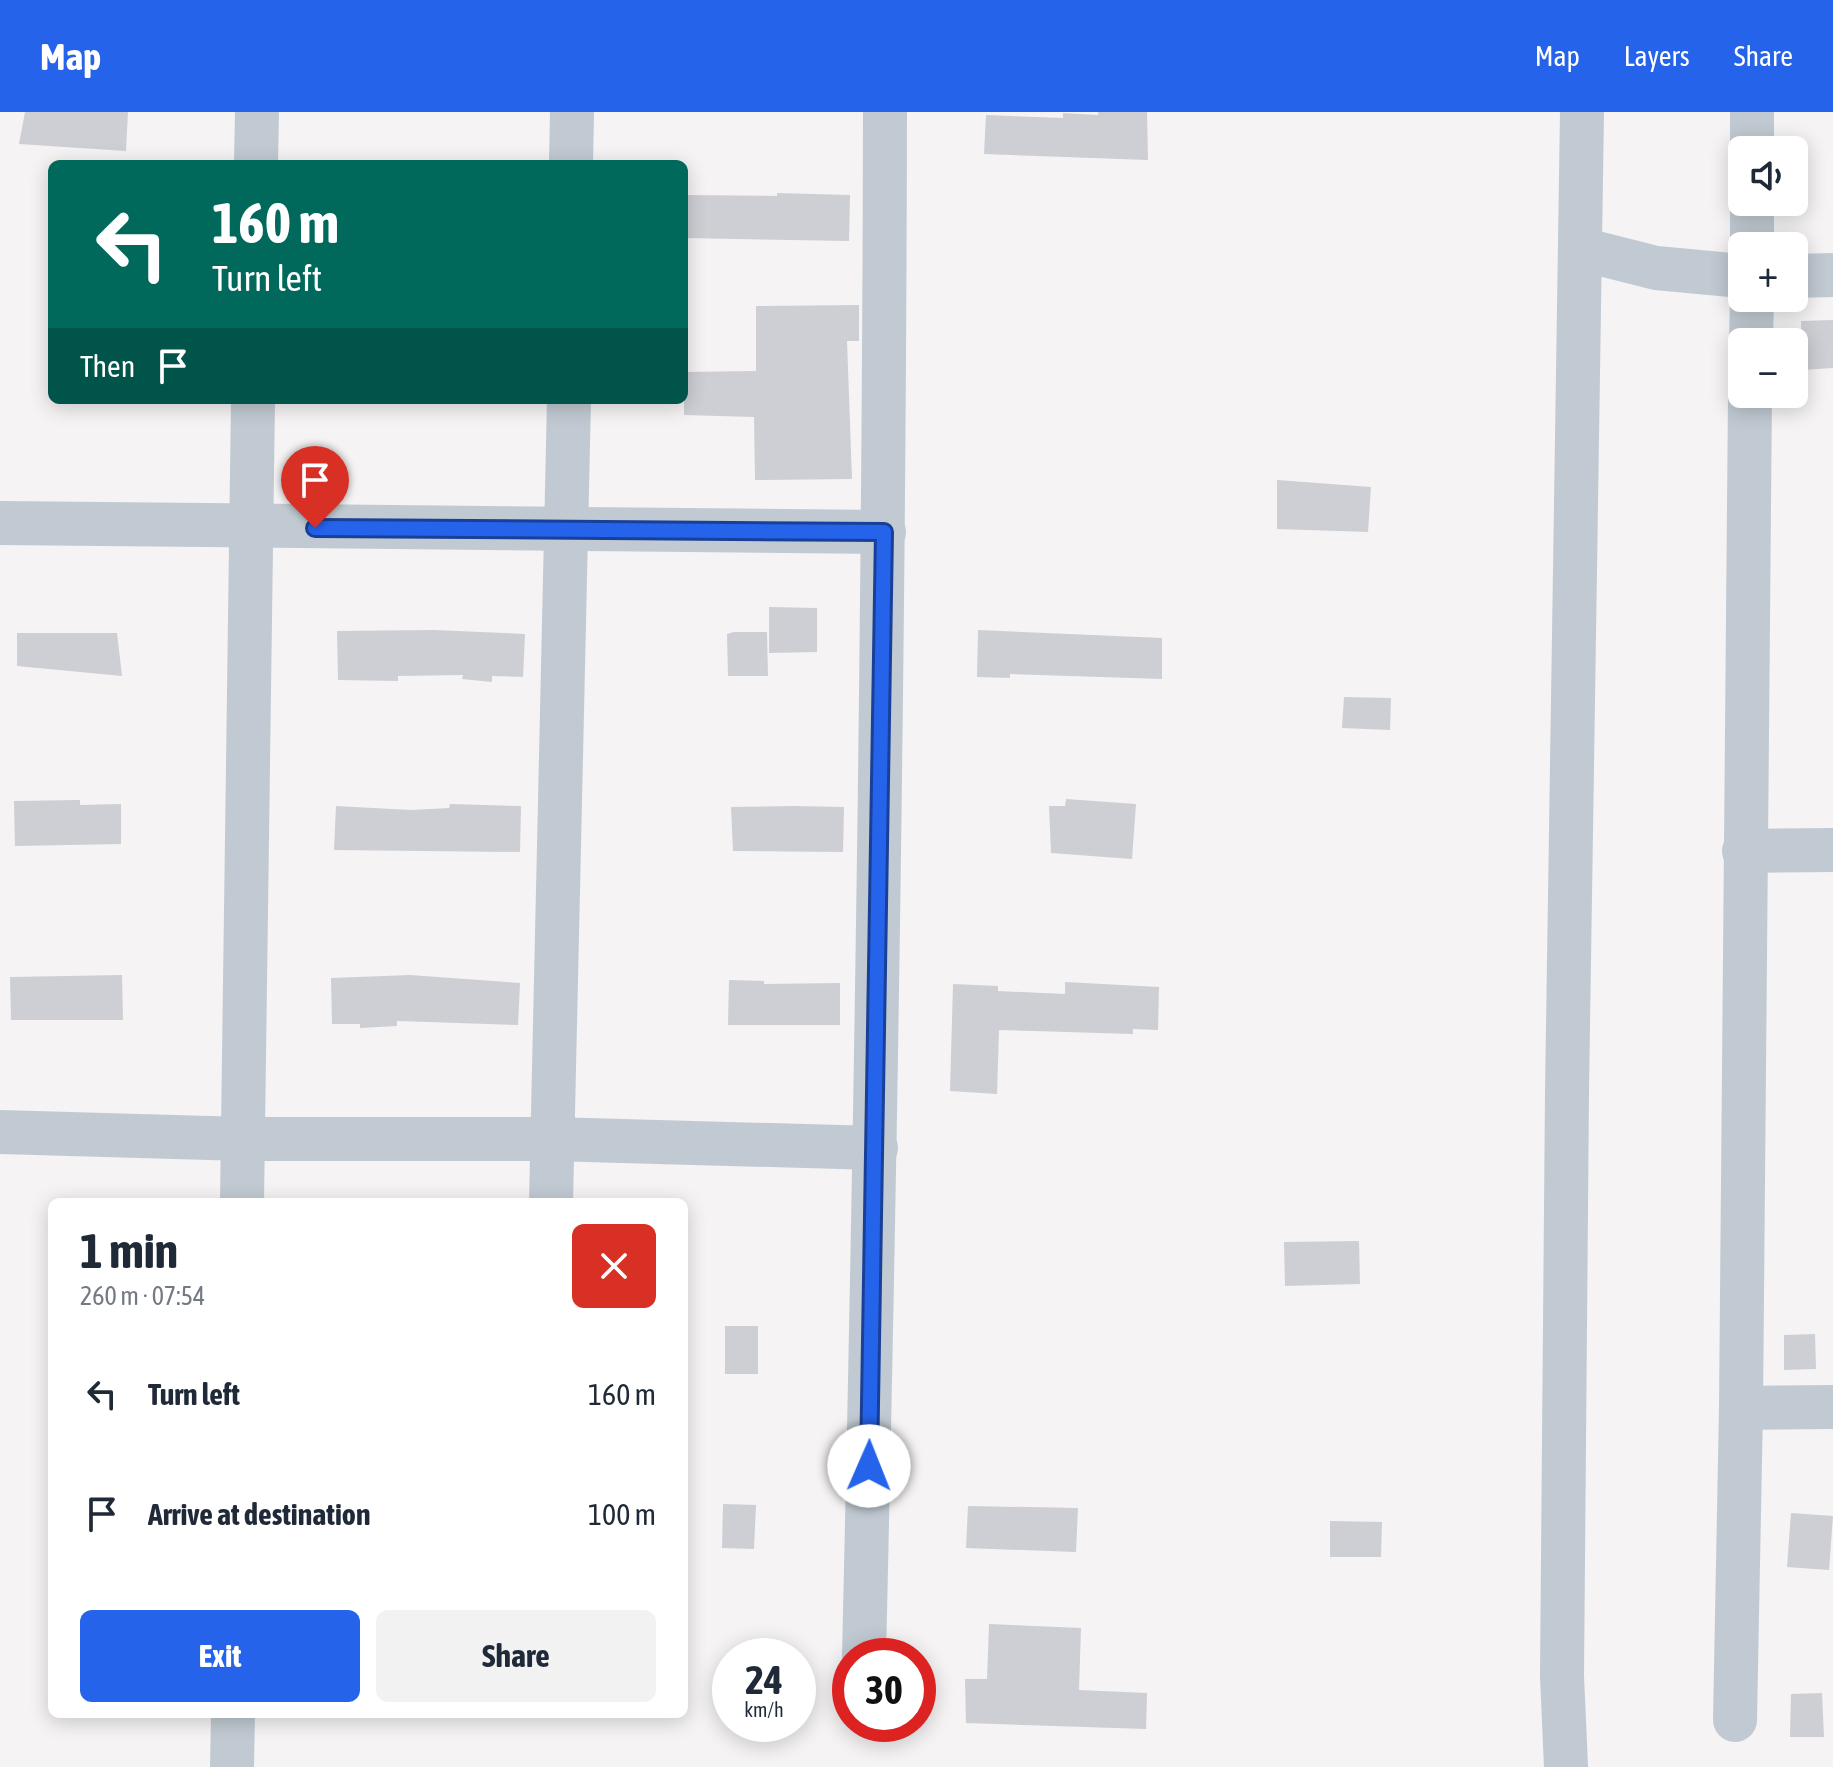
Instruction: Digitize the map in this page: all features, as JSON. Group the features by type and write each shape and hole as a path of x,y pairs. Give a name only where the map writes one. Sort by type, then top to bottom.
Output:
{"street":[{"path":"256,160 257,112"},
{"path":"571,160 572,112"},
{"path":"864,1638 876,1148 884,532 885,112"},
{"path":"1566,1767 1562,1676 1567,1092 1582,112"},
{"path":"1752,112 1752,136"},
{"path":"1581,249 1656,268 1728,275"},
{"path":"1808,276 1833,275"},
{"path":"242,1198 253,404"},
{"path":"551,1198 569,404"},
{"path":"1735,1720 1741,1408 1750,408"},
{"path":"0,523 884,532"},
{"path":"1744,851 1833,850"},
{"path":"0,1132 244,1139 551,1139 876,1148"},
{"path":"1741,1408 1833,1407"},
{"path":"232,1767 233,1718"}],"building":[{"path":"25,112 128,112 126,151 19,144"},
{"path":"1098,112 1147,112 1148,160 984,154 986,115 1063,118 1063,113 1098,115"},
{"path":"777,193 850,195 849,241 688,238 688,195 777,196"},
{"path":"859,305 859,341 847,341 852,479 755,480 754,417 684,415 684,404 688,404 688,372 756,371 756,306"},
{"path":"1833,320 1833,368 1808,370 1808,328 1801,328 1801,321"},
{"path":"1277,480 1371,487 1368,532 1277,529"},
{"path":"769,607 817,608 817,652 769,653"},
{"path":"434,630 525,634 523,677 492,676 492,682 462,679 463,675 398,676 398,681 338,680 337,631"},
{"path":"978,630 1162,638 1162,679 1010,674 1010,678 977,677"},
{"path":"767,632 768,676 728,676 727,634"},
{"path":"17,633 117,633 122,676 17,666"},
{"path":"1344,697 1391,698 1390,730 1342,728"},
{"path":"1066,799 1136,804 1132,859 1051,853 1049,806 1065,806"},
{"path":"80,800 80,805 121,804 121,844 15,846 14,801"},
{"path":"450,804 521,806 520,852 334,850 336,806 411,810 449,808"},
{"path":"731,807 844,807 843,852 733,851"},
{"path":"122,975 123,1020 11,1020 10,977"},
{"path":"410,975 520,983 518,1025 397,1021 397,1026 360,1028 360,1024 332,1024 331,978"},
{"path":"729,980 764,981 764,984 840,983 840,1025 728,1025"},
{"path":"1065,982 1159,987 1158,1030 1133,1029 1133,1034 999,1030 997,1094 950,1091 953,984 998,986 998,991 1065,994"},
{"path":"1359,1241 1360,1284 1285,1286 1284,1242"},
{"path":"725,1326 758,1326 758,1374 725,1374"},
{"path":"1815,1334 1816,1369 1784,1370 1784,1335"},
{"path":"723,1504 756,1505 754,1549 722,1548"},
{"path":"968,1506 1078,1508 1076,1552 966,1548"},
{"path":"1791,1513 1833,1516 1829,1570 1787,1567"},
{"path":"1330,1521 1382,1522 1381,1557 1330,1557"},
{"path":"989,1624 1081,1628 1079,1690 1147,1693 1146,1729 966,1723 965,1679 987,1679"},
{"path":"1822,1693 1824,1737 1790,1737 1791,1694"}],"route":[{"path":"315,528 884,532 869,1466"}]}
